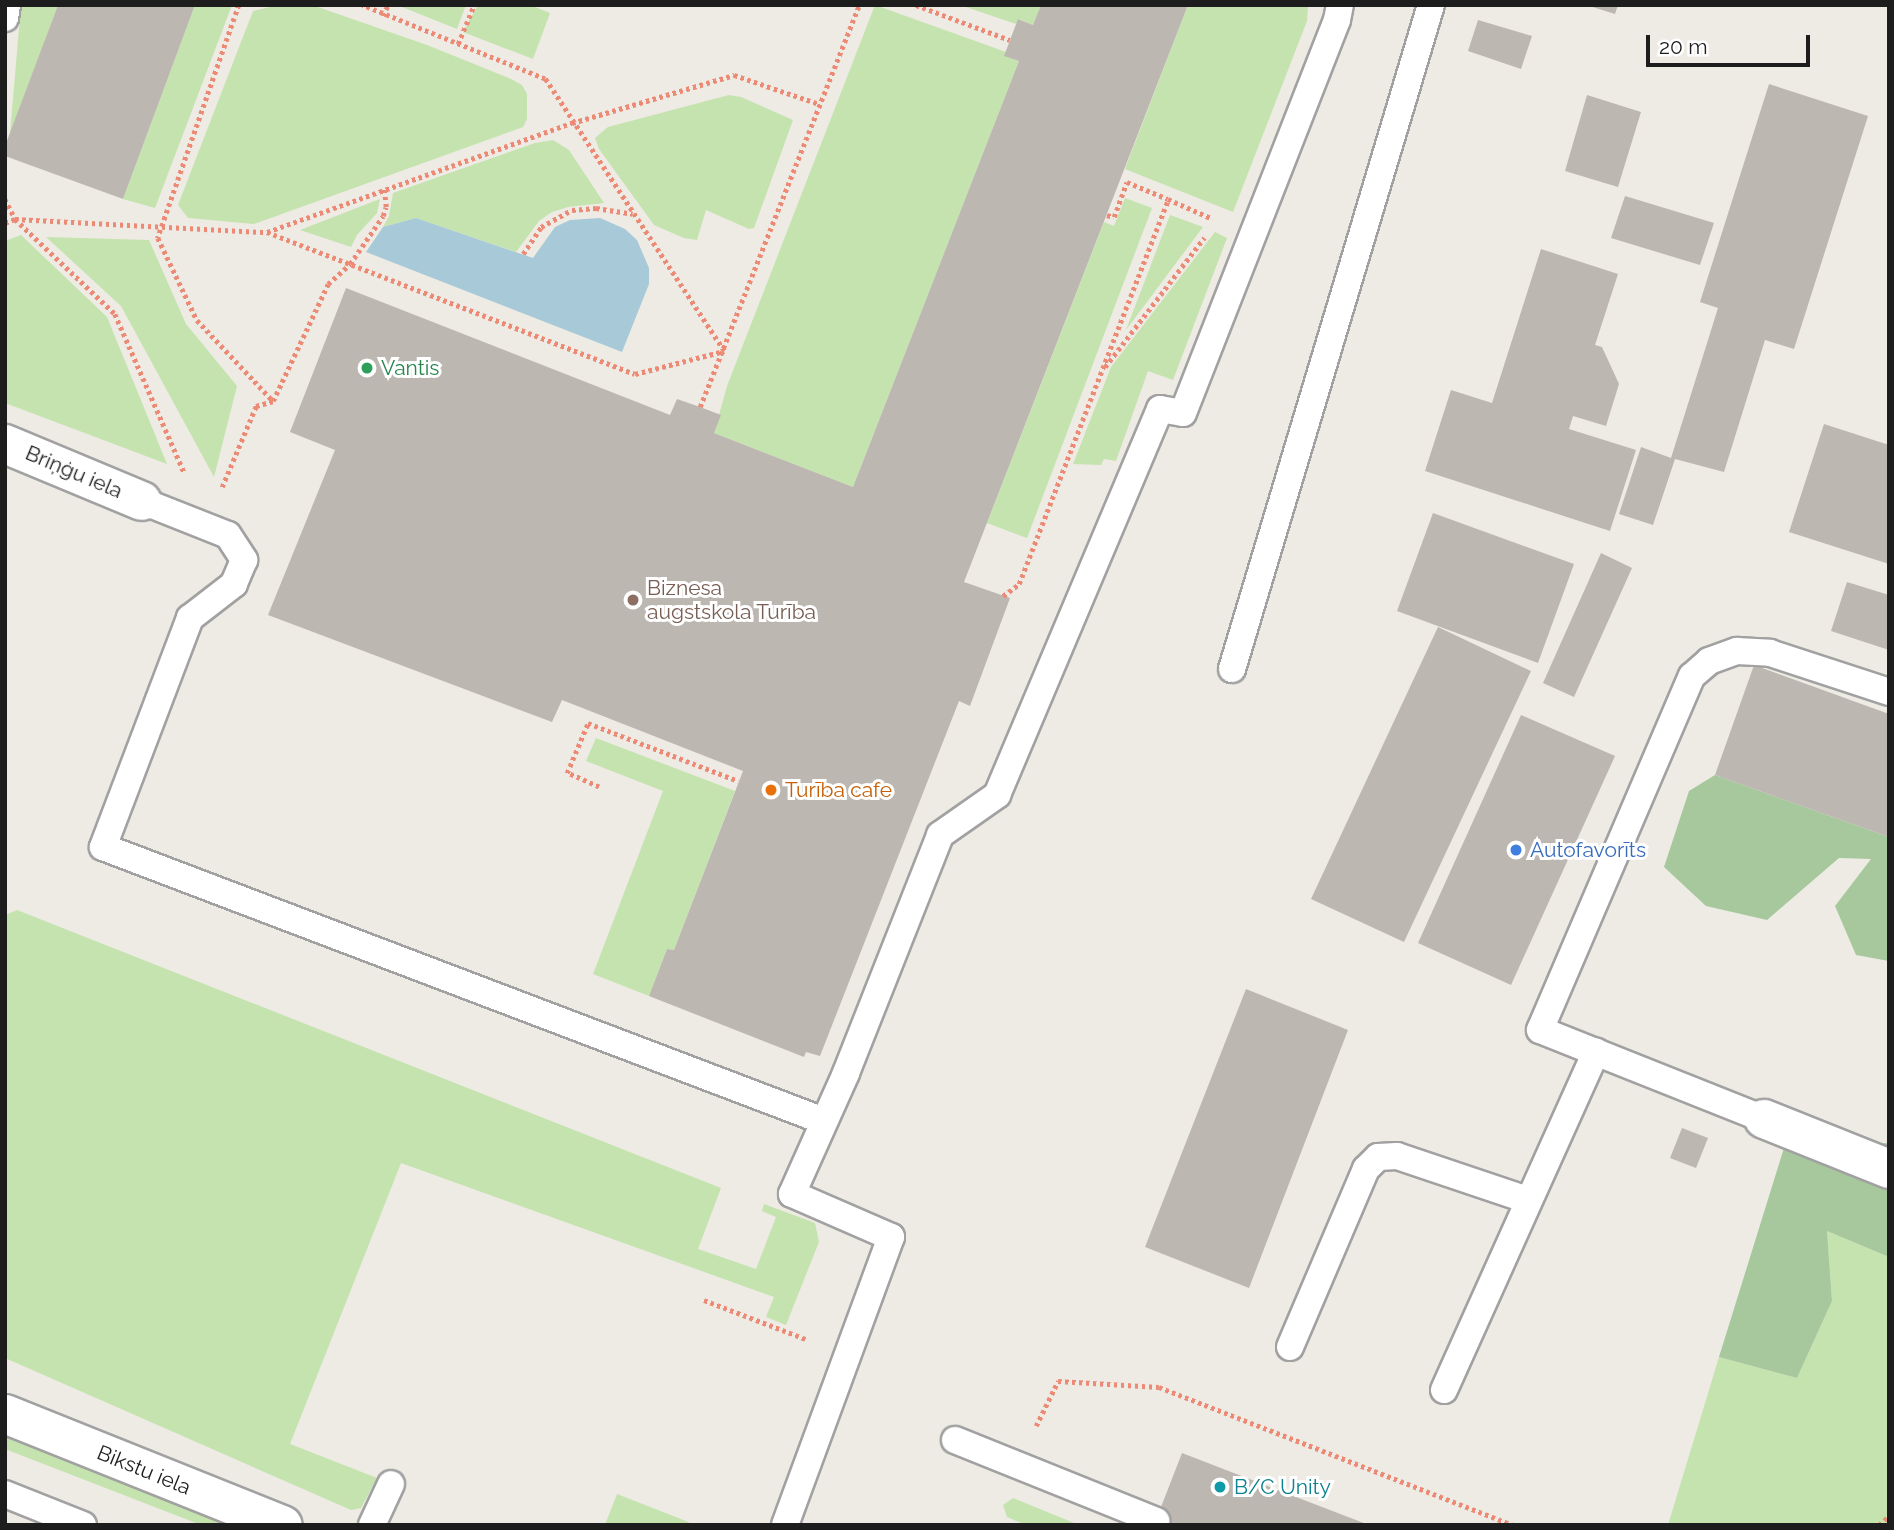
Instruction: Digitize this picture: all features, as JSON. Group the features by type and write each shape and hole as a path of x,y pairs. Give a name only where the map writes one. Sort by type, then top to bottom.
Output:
{"street":[{"name":"Briņģu iela","path":"5,444 142,501"},
{"path":"1764,1119 1889,1169"},
{"name":"Bikstu iela","path":"5,1414 283,1525"}],"lane":[{"path":"5,18 6,5"},
{"path":"785,1525 891,1237 792,1194 846,1073 940,835 997,795 1160,409 1183,414 1337,20 1340,5"},
{"path":"1231,669 1430,6"},
{"path":"142,501 206,524 228,535 244,560 234,584 190,618 103,848 824,1121"},
{"path":"1764,1119 1540,1030 1692,676 1709,661 1737,651 1770,653 1889,692"},
{"path":"1444,1390 1596,1052"},
{"path":"1290,1347 1366,1169 1378,1157 1397,1156 1528,1200"},
{"path":"955,1440 1156,1521"},
{"path":"372,1525 391,1484"},
{"path":"5,1494 83,1525"}],"path":[{"path":"239,5 158,238 197,320 273,401"},
{"path":"362,5 383,16 545,79 724,351"},
{"path":"383,16 388,5"},
{"path":"458,44 474,5"},
{"path":"700,407 859,5"},
{"path":"916,5 1010,40"},
{"path":"267,232 572,123 734,75 818,104"},
{"path":"1101,372 1217,220 1127,182 1114,217 1107,215"},
{"path":"206,524 256,406 273,401 328,284 350,264 383,216 386,208 384,188"},
{"path":"5,199 15,219 115,314 206,524"},
{"path":"1003,596 1019,584 1168,199"},
{"path":"523,254 541,227 572,210 596,208 634,214"},
{"path":"5,223 15,219 267,232 635,374 724,351"},
{"path":"599,787 567,773 588,723 738,781"},
{"path":"704,1300 783,1331"},
{"path":"1017,1464 1058,1381 1159,1387 1513,1525"},
{"path":"1879,1525 1889,1516"}],"green space":[{"path":"21,5 58,5 10,134"},
{"path":"195,5 232,5 155,208 123,199"},
{"path":"278,5 312,5 427,45 511,79 522,85 527,94 527,119 523,127 254,224 188,218 178,205 253,11"},
{"path":"397,5 466,5 457,29"},
{"path":"478,5 530,5 550,13 533,59 463,32"},
{"path":"875,5 1006,52 1005,56 1019,61 853,487 714,433 727,386"},
{"path":"960,5 1041,5 1033,25 1019,19 1016,24"},
{"path":"1188,5 1308,5 1307,21 1233,212 1125,169"},
{"path":"729,95 741,97 793,120 754,228 749,229 706,210 697,240 684,238 654,225 599,149 595,138 608,127"},
{"path":"553,140 569,150 604,203 568,207 552,212 539,221 516,252 416,218 383,227 389,216 393,193 535,143"},
{"path":"1125,198 1152,208 1027,538 987,523 1104,222 1114,226"},
{"path":"380,199 377,213 357,235 351,247 300,230"},
{"path":"1170,215 1203,227 1126,330"},
{"path":"1215,232 1227,238 1173,380 1148,371 1116,461 1104,459 1101,465 1073,464 1111,367"},
{"path":"21,235 107,317 167,464 5,403 5,241"},
{"path":"46,237 149,240 186,324 237,386 214,477 121,306"},
{"path":"596,738 735,791 674,950 667,949 649,996 593,974 663,791 586,761"},
{"path":"1715,775 1889,837 1889,961 1856,955 1835,906 1871,859 1839,858 1767,920 1706,906 1664,867 1689,791"},
{"path":"17,910 721,1188 698,1249 756,1269 776,1217 762,1211 764,1204 815,1223 819,1242 786,1325 766,1317 774,1297 401,1163 290,1444 377,1478 361,1508 351,1510 5,1358 5,915"},
{"path":"1889,1143 1889,1257 1827,1231 1832,1301 1797,1378 1719,1357 1784,1148"},
{"path":"1827,1231 1889,1257 1889,1525 1668,1525 1719,1357 1797,1378 1832,1301"},
{"path":"5,1433 242,1525 201,1525 5,1449"},
{"path":"617,1494 686,1521 694,1525 605,1525"},
{"path":"1013,1498 1079,1525 1026,1525 1007,1517 1003,1505"}],"water":[{"path":"416,218 533,258 555,227 570,220 600,218 625,229 637,240 649,268 649,284 622,352 366,252 383,227"}],"building":[{"path":"58,5 195,5 123,199 5,156 5,146"},
{"path":"1041,5 1188,5 964,582 1010,598 970,706 959,701 820,1056 806,1052 804,1057 649,996 667,949 674,950 743,771 562,700 552,722 268,615 335,450 290,432 346,288 670,415 677,399 721,415 714,433 853,487 1019,61 1004,56 1018,19 1033,25"},
{"path":"1586,5 1618,5 1615,14"},
{"path":"1478,20 1532,36 1521,69 1468,51"},
{"path":"1769,84 1868,116 1794,349 1765,340 1724,472 1675,459 1653,525 1619,514 1641,447 1671,458 1718,308 1700,302"},
{"path":"1587,95 1641,112 1618,187 1565,171"},
{"path":"1625,196 1714,223 1700,265 1611,238"},
{"path":"1541,249 1618,274 1595,345 1602,347 1619,384 1606,426 1573,416 1569,429 1636,450 1610,531 1425,471 1451,390 1492,403"},
{"path":"1824,424 1889,445 1889,564 1789,532"},
{"path":"1433,513 1574,564 1538,663 1397,611"},
{"path":"1601,553 1632,568 1574,697 1543,683"},
{"path":"1847,582 1889,595 1889,650 1831,631"},
{"path":"1438,627 1531,671 1404,942 1311,899"},
{"path":"1754,665 1889,714 1889,837 1715,775"},
{"name":"Autofavorīts","path":"1521,715 1615,756 1511,985 1418,943"},
{"path":"1246,989 1348,1030 1249,1288 1145,1247"},
{"path":"1682,1128 1708,1138 1696,1168 1670,1158"},
{"name":"B/C Unity","path":"1182,1453 1369,1525 1154,1525"}],"place":[{"name":"Vantis","path":"367,368"},
{"name":"Biznesa augstskola Turība","path":"633,600"},
{"name":"Turība cafe","path":"771,790"},
{"name":"Autofavorīts","path":"1516,850"},
{"name":"B/C Unity","path":"1220,1487"}]}
